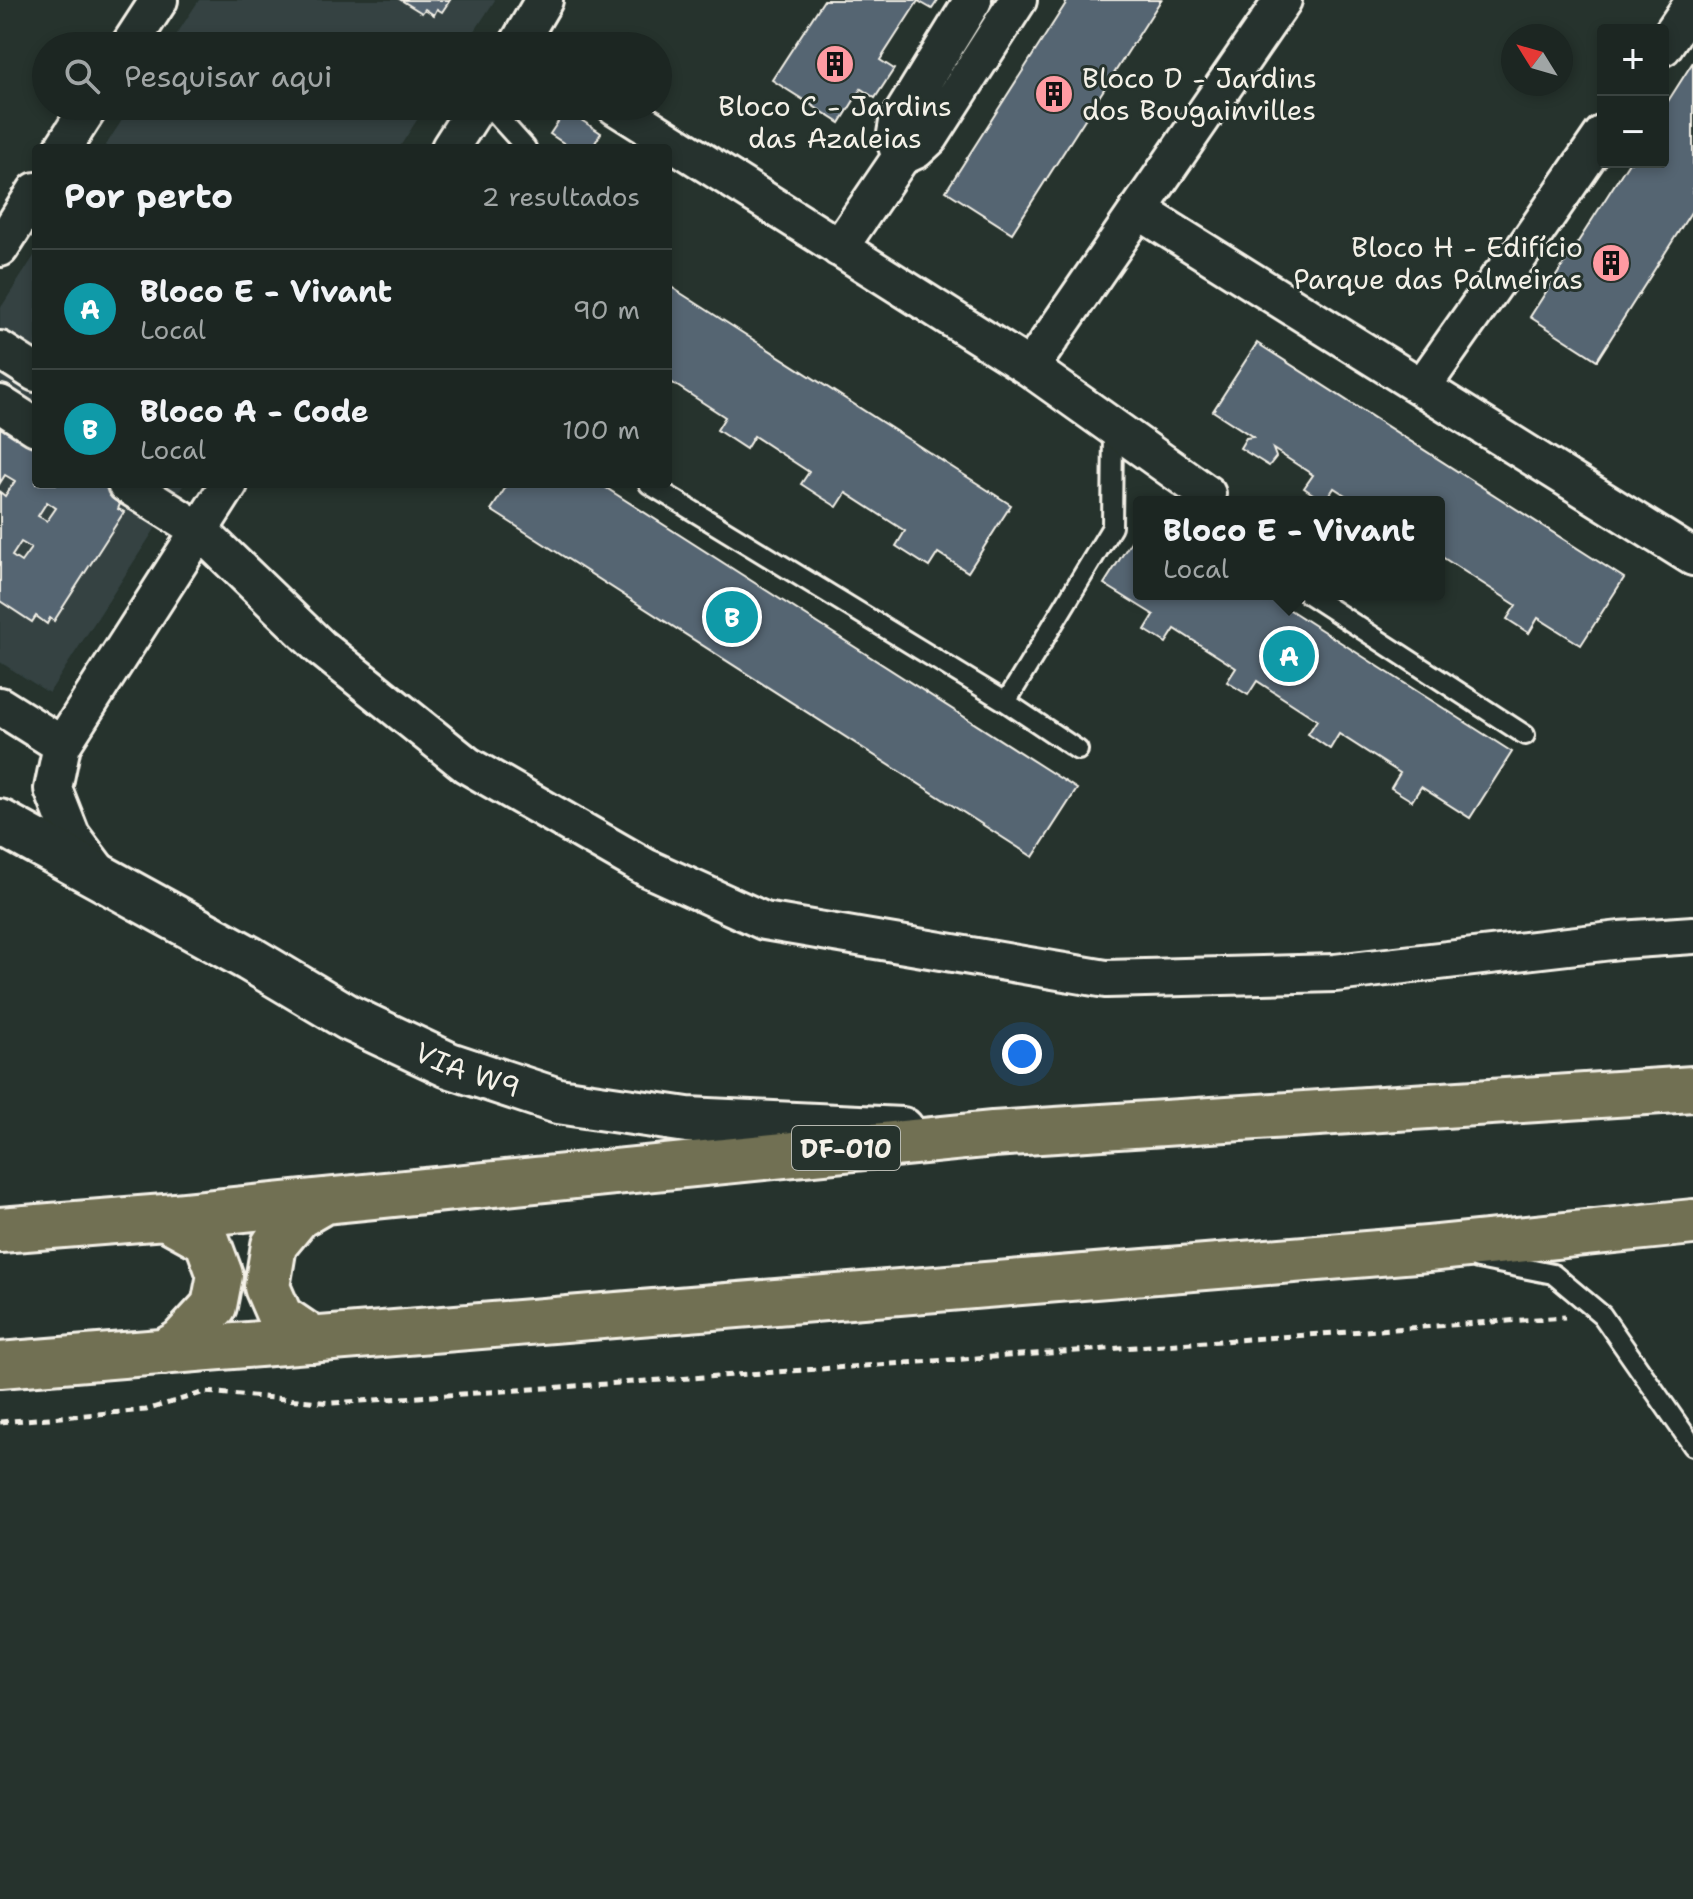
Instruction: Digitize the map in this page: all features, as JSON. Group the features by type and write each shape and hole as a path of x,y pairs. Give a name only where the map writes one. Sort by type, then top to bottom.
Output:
{"main road":[{"name":"DF-010","path":"0,1230 165,1217 993,1134 1693,1089"},
{"path":"314,1340 280,1317 267,1287 274,1245 298,1216 324,1201"},
{"path":"164,1352 181,1342 214,1306 220,1275 207,1240 165,1217"},
{"path":"0,1365 1428,1249 1693,1222"}],"street":[{"path":"138,32 159,0"},
{"path":"526,32 544,0"},
{"path":"901,157 895,140 898,122 973,0"},
{"path":"839,248 901,157 916,150 930,137 1018,0"},
{"path":"1030,368 1283,0"},
{"path":"1669,38 1693,3"},
{"path":"66,144 81,120"},
{"path":"453,144 468,120"},
{"path":"637,120 1030,368 1202,496"},
{"path":"1422,387 1498,279 1519,256 1597,143"},
{"path":"0,248 32,197"},
{"path":"1138,210 1693,557"},
{"path":"0,350 32,370"},
{"path":"0,404 32,424"},
{"path":"132,488 199,530 320,647 467,765 647,868 764,921 1106,979 1335,973 1620,940 1693,935"},
{"path":"106,882 71,835 53,789 62,745 199,530 220,488"},
{"path":"0,706 62,745"},
{"name":"VIA W9","path":"0,822 250,959 349,1018 449,1065 558,1101 687,1120 993,1134"}],"lane":[{"path":"501,120 522,144"},
{"path":"1006,702 1112,527 1113,428"},
{"path":"656,488 1006,702 1078,750"},
{"path":"1317,600 1525,735"},
{"path":"1428,1249 1553,1274 1602,1315 1693,1446"}],"path":[{"path":"0,1422 146,1410 205,1392 332,1403 1602,1315"}],"shaded area":[{"path":"199,0 495,0 474,32 178,32"},
{"path":"122,120 417,120 402,144 107,144"},
{"path":"32,259 32,488 181,488 49,693 0,662 0,309"}],"building":[{"path":"401,0 450,0 442,12 437,9 434,15 425,9 422,13"},
{"name":"Bloco C - Jardins das Azaleias","path":"824,0 938,0 932,9 918,1 880,60 894,69 875,98 861,89 840,123 772,80"},
{"name":"Bloco D - Jardins dos Bougainvilles","path":"1068,0 1161,0 1012,233 946,191"},
{"name":"Bloco H - Edifício Parque das Palmeiras","path":"1693,62 1693,209 1597,360 1530,317 1625,168 1669,168 1669,100"},
{"path":"559,120 581,120 601,133 594,144 565,144 550,134"},
{"path":"672,288 1011,505 968,572 938,553 929,567 896,546 905,531 846,493 837,507 821,497 801,484 809,472 754,436 746,449 717,430 725,417 672,383"},
{"path":"1257,343 1624,578 1581,645 1538,618 1529,633 1507,619 1516,605 1445,559 1445,496 1347,496 1334,488 1329,496 1316,496 1304,488 1313,475 1273,449 1276,457 1269,466 1240,448 1246,438 1253,437 1213,411"},
{"path":"0,419 32,439 32,488 107,488 115,493 112,498 120,504 118,509 124,512 54,621 50,618 47,624 36,616 32,622 0,601 0,492 5,496 15,481 5,475 0,483","holes":["47,502 56,508 47,521 38,516","21,542 31,548 21,562 12,556"]},
{"path":"505,488 606,488 1077,789 1033,857 491,510"},
{"path":"1133,538 1133,600 1274,600 1512,752 1470,818 1421,787 1412,801 1391,788 1400,773 1339,734 1330,749 1308,734 1317,720 1257,681 1248,695 1227,682 1236,668 1175,629 1166,643 1145,630 1154,615 1104,584"}],"place":[{"name":"Bloco C - Jardins das Azaleias","path":"835,64"},
{"name":"Bloco D - Jardins dos Bougainvilles","path":"1054,94"},
{"name":"Bloco H - Edifício Parque das Palmeiras","path":"1611,263"},
{"name":"Bloco A - Code","path":"732,617"},
{"name":"Bloco E - Vivant","path":"1289,656"}]}
